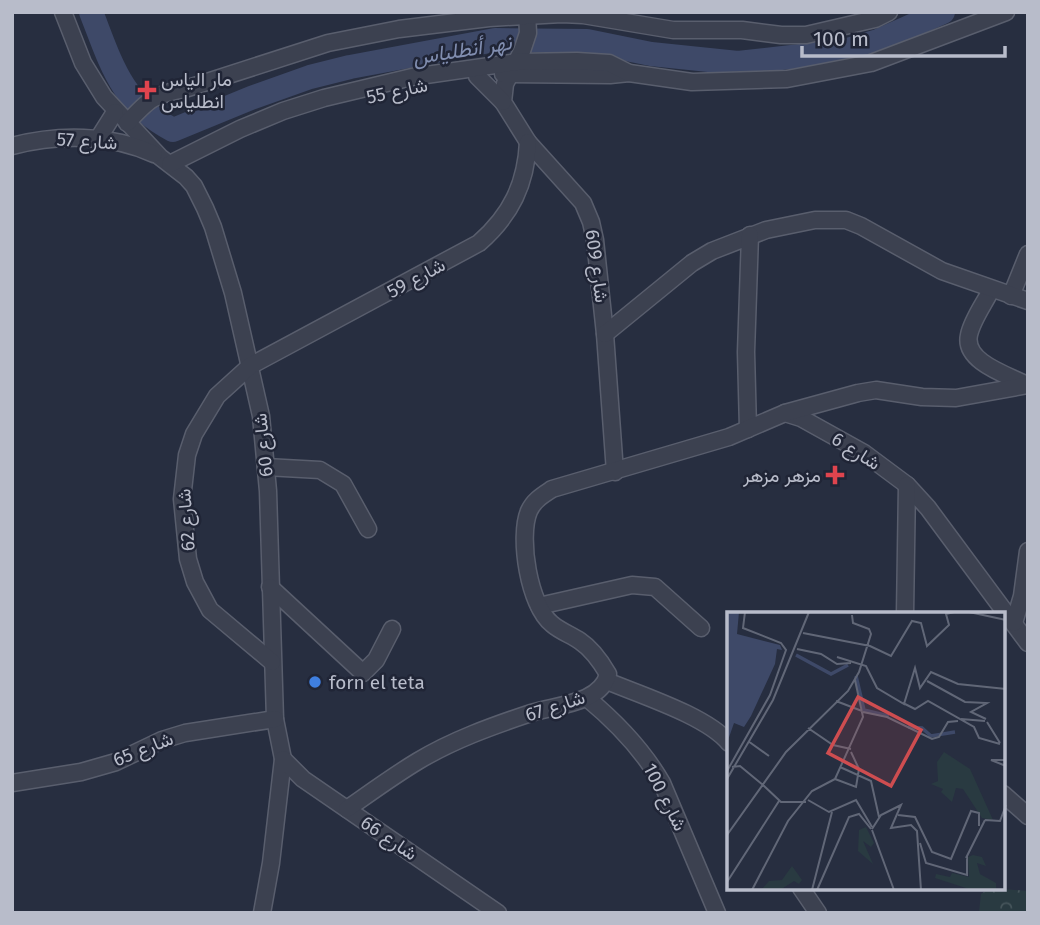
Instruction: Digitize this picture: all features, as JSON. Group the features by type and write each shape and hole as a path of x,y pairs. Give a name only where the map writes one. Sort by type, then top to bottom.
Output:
{"street":[{"path":"63,12 87,71 170,164 240,129 324,98 412,77 517,62"},
{"path":"98,139 126,116 162,93 186,89 328,43 399,29 528,14 583,15 673,30 743,30 806,35 875,19 889,12"},
{"name":"شارع 55","path":"170,164 316,109 477,76 517,62 610,75 629,73 692,82 787,79 871,63 1006,12"},
{"path":"503,102 503,92 528,33 528,14"},
{"name":"شارع 609","path":"477,76 503,102 528,142 583,203 595,240 615,471"},
{"name":"شارع 57","path":"12,146 61,138 98,139 130,145 170,164"},
{"name":"شارع 59","path":"250,366 479,243 500,223 516,198 523,181 528,142"},
{"name":"شارع 60","path":"170,164 194,186 213,228 233,293 261,416 266,467 275,719 283,759 271,863 262,913"},
{"path":"605,334 692,263 712,251 750,235 799,222 846,220 942,271 1028,301"},
{"path":"748,429 746,352 750,235"},
{"path":"1011,296 1028,254"},
{"path":"991,290 969,334 969,346 976,360 1028,385"},
{"name":"شارع 62","path":"250,366 217,396 204,414 187,455 182,499 188,559 195,582 207,605 216,616 272,662"},
{"path":"615,471 838,397 876,390 922,397 956,398 1028,385"},
{"name":"شارع 6","path":"785,413 801,418 864,453 907,485 928,508 1028,643"},
{"path":"266,467 320,470 342,484 368,529"},
{"name":"شارع 67","path":"346,809 418,761 470,734 534,712 587,698 607,681 608,674 601,662 584,643 552,624 539,606 533,589 524,537 526,520 540,497 552,489 615,471"},
{"path":"905,612 907,485"},
{"path":"1014,623 1023,596 1028,551"},
{"path":"539,606 632,585 656,587 701,628"},
{"path":"270,587 363,673 376,660 392,629"},
{"path":"607,681 691,717 721,734 727,741"},
{"name":"شارع 100","path":"587,698 606,714 653,767 717,913"},
{"name":"شارع 65","path":"12,783 81,772 116,762 185,733 275,719"},
{"name":"شارع 66","path":"283,759 303,779 498,913"},
{"path":"1005,796 1028,816"},
{"path":"802,890 818,913"}],"green space":[{"path":"987,890 1028,891 1028,913 979,913 981,894"}],"waterway":[{"name":"نهر أنطلياس","path":"91,12 112,65 129,94 155,119 173,130 310,77 495,40 587,41 651,54 738,63 844,51 878,41 943,12"}],"place":[{"name":"مار الياس انطلياس","path":"147,90"},
{"name":"مزهر مزهر","path":"835,475"},
{"name":"forn el teta","path":"315,682"}]}
